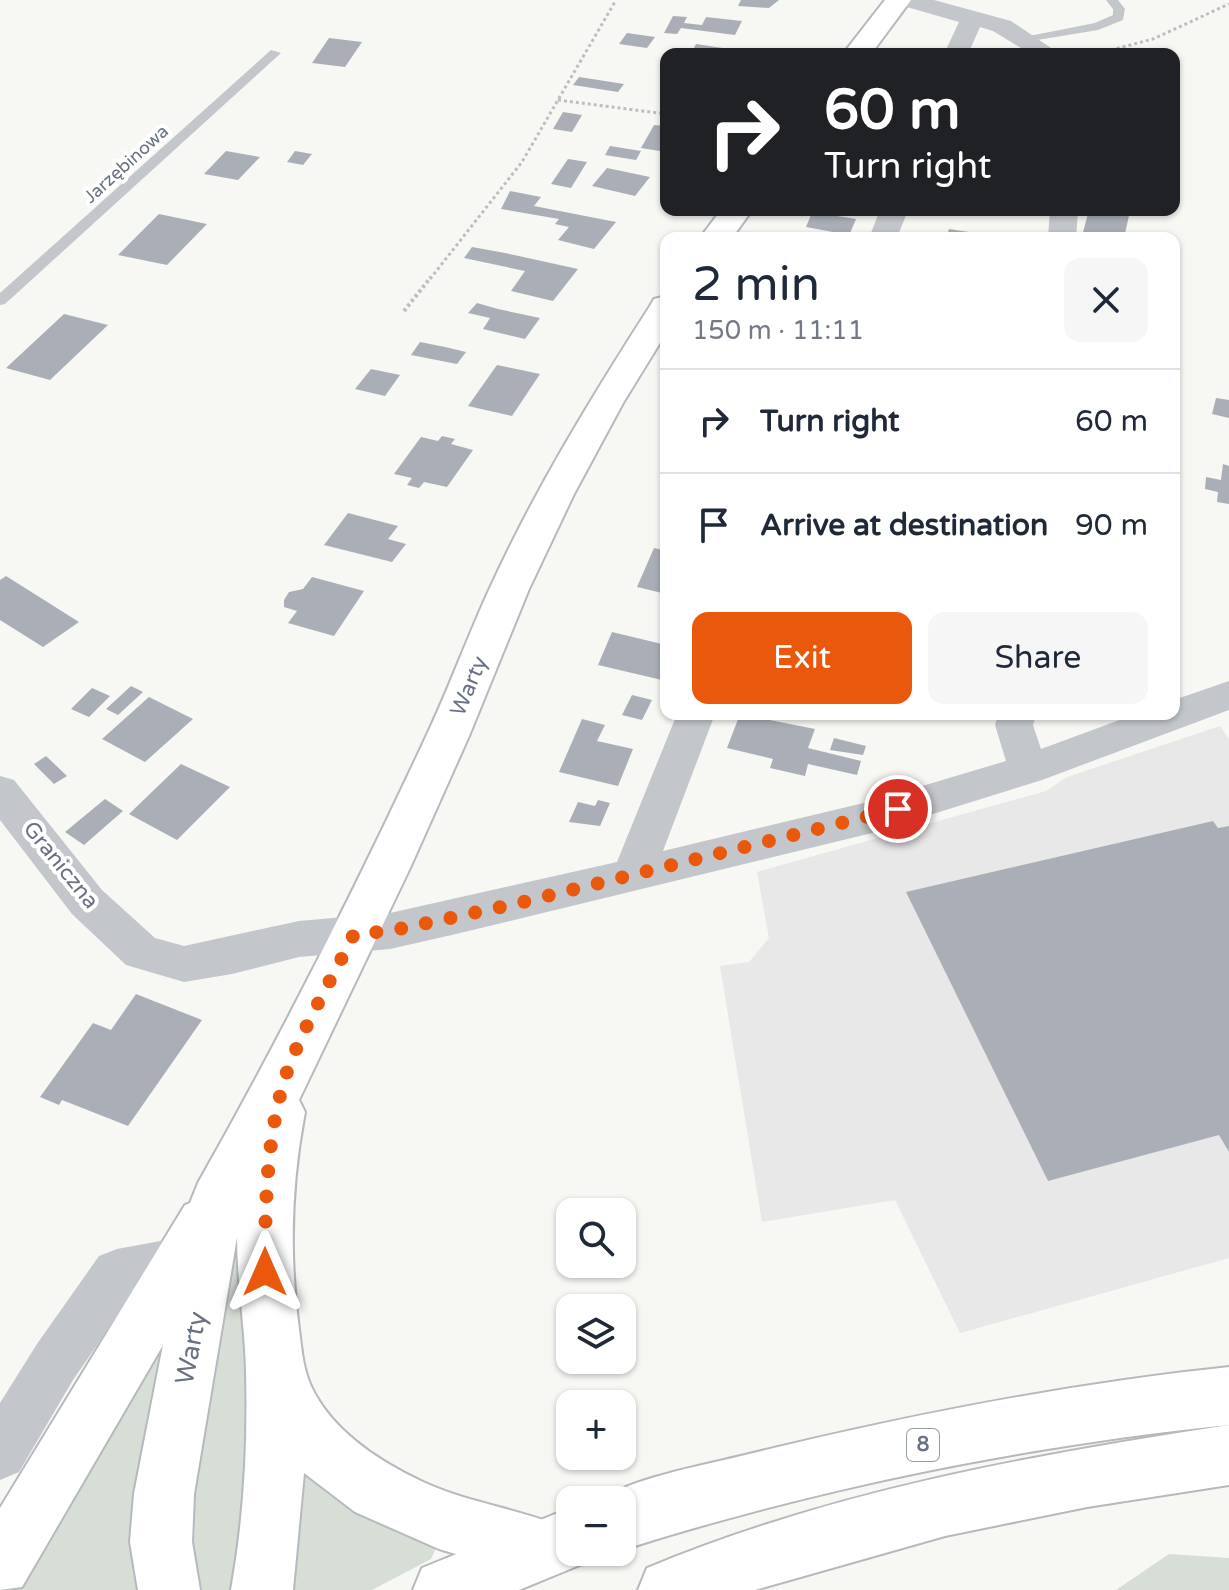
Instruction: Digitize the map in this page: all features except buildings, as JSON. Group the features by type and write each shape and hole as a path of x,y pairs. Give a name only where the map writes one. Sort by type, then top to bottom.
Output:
{"main road":[{"path":"862,48 898,0"},
{"name":"Warty","path":"169,1590 161,1542 164,1494 217,1200 286,1075 354,934 448,736 509,589 555,494 605,403 660,316"},
{"name":"Warty","path":"262,1590 273,1490 275,1369 265,1272 265,1209 270,1157 286,1075"},
{"path":"0,1565 217,1200"},
{"path":"275,1369 298,1420 337,1464 375,1492 435,1518 554,1543"},
{"name":"8","path":"636,1515 802,1471 963,1437 1229,1396"},
{"path":"669,1590 783,1550 886,1522 1111,1472 1229,1455"},
{"path":"444,1590 554,1543"}],"street":[{"path":"908,0 976,18 1025,38 1039,48"},
{"path":"958,48 965,30 976,18"},
{"name":"Graniczna","path":"1180,713 1229,695"},
{"path":"632,876 694,720"},
{"path":"1015,720 1014,725 1028,769"},
{"name":"Graniczna","path":"0,791 87,902 141,952 184,964 299,939 390,931 872,817 1028,769 1161,720"},
{"path":"0,1453 55,1362 117,1273 182,1261"}],"lane":[{"path":"1025,38 1098,26 1119,17 1119,9 1112,0"},
{"name":"Jarzębinowa","path":"0,301 275,53"}],"path":[{"path":"404,311 522,162 616,0"},
{"path":"1126,47 1153,39 1229,4"},
{"path":"558,100 660,113"}],"shaded area":[{"path":"1220,726 1229,739 1229,1258 960,1333 895,1200 762,1222 720,966 749,962 769,938 757,872 1046,791 1067,777"},
{"path":"246,1212 252,1388 240,1590 196,1590 184,1508 226,1285"},
{"path":"166,1312 142,1590 9,1590 70,1499"},
{"path":"299,1477 316,1477 437,1546 431,1559 372,1590 284,1590"},
{"path":"1169,1554 1229,1558 1229,1590 1116,1590"}],"route":[{"path":"265,1272 265,1209 270,1157 286,1075 354,934 390,931 515,904 898,809"}]}
